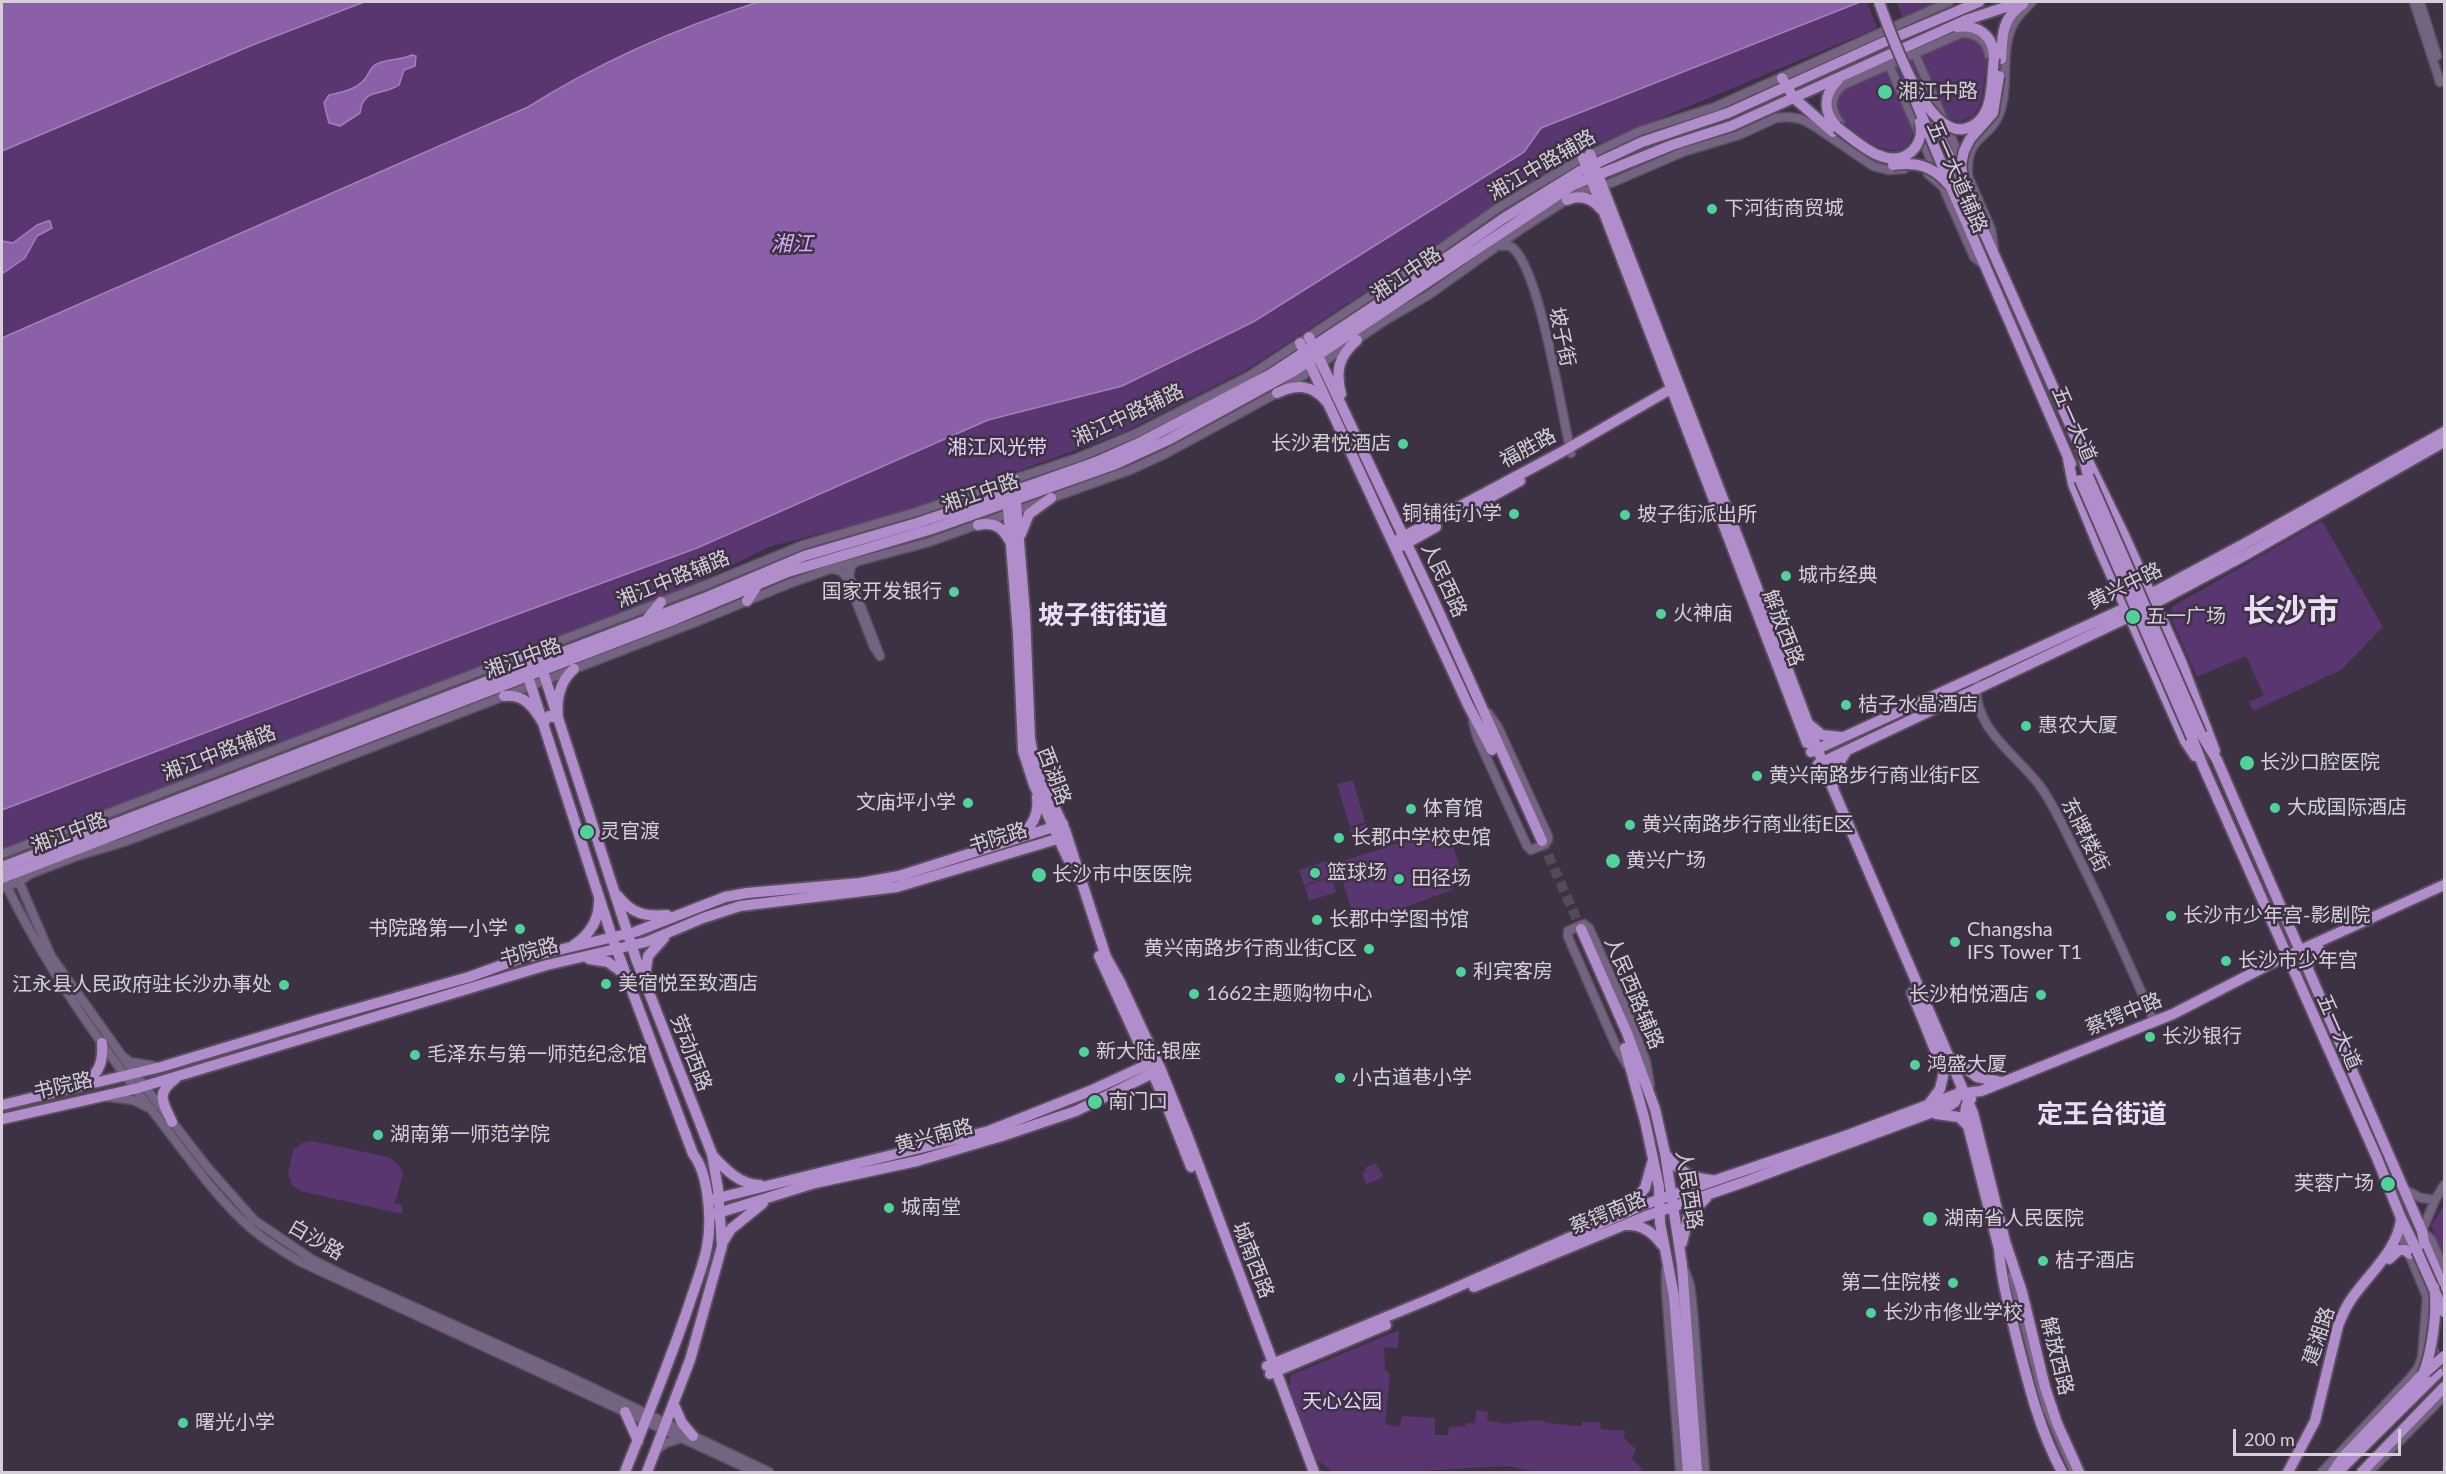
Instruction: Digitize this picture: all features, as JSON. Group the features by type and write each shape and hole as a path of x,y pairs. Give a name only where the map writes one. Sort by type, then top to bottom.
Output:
{"main road":[{"path":"1872,2 1916,94 1945,126 1956,129 1971,126 1981,119 1987,109 1994,58 2006,20 2012,11 2030,2"},
{"path":"1797,97 1875,154 1892,159 1907,155 1918,143 1922,132 1916,94 1879,2"},
{"name":"湘江中路","path":"7,876 526,670 542,670 701,609 808,564 932,529 1157,435 1312,353 1504,218 1594,173 1642,142 1714,119 1787,81 1979,2"},
{"name":"湘江中路","path":"1594,173 1620,167 1672,145 1731,126 1990,10 2021,2"},
{"path":"1948,28 1966,26 1981,30 1991,42 1994,58 1996,100 1993,113 1985,125 1974,134 1964,151 1961,165 1966,182"},
{"path":"1842,76 1830,89 1826,102 1828,114 1837,127 1877,162 1887,165 1921,165 1940,176 1946,187"},
{"path":"1787,81 1797,97 1817,119"},
{"name":"五一大道","path":"1916,94 1966,182 1984,265 2068,459 2073,484 2127,612 2185,741 2203,766 2281,942 2295,954 2308,972 2402,1186 2418,1244 2439,1288 2445,1312"},
{"name":"五一大道","path":"1916,94 1946,187 1995,259 2082,452 2096,474 2153,599 2214,742 2217,760 2294,937 2295,954 2377,1158 2400,1224 2418,1244"},
{"path":"1771,109 1794,108 1837,127"},
{"name":"解放西路","path":"1594,173 1608,200 1734,549 1943,1066 1944,1076 1940,1089 1927,1110"},
{"name":"解放西路","path":"1594,173 1604,214 1664,373 1676,393 1807,721 1814,751"},
{"path":"1567,200 1578,196 1585,198 1596,203 1604,214"},
{"path":"1349,420 1338,372 1345,352 1358,340"},
{"name":"人民西路","path":"1312,353 1349,420 1417,565 1480,702 1539,843 1470,707 1395,546 1334,412 1312,353"},
{"path":"1664,373 1665,384 1660,399 1671,401 1676,393"},
{"path":"1277,393 1292,387 1304,386 1318,393 1334,412"},
{"name":"福胜路","path":"1395,546 1571,445 1676,393"},
{"name":"黄兴中路","path":"2153,599 2445,432"},
{"name":"黄兴中路","path":"1819,764 1976,690 2153,599 2445,442"},
{"name":"五一大道","path":"2082,452 2084,478"},
{"name":"五一大道","path":"2068,459 2084,478 2197,736 2203,766"},
{"name":"湘江中路","path":"542,670 645,621 804,556 1011,496"},
{"name":"西湖路","path":"1011,496 1022,740 1034,785 1059,825"},
{"path":"978,525 991,523 1000,527 1015,546 1025,521 1036,508 1051,498"},
{"path":"1395,519 1407,527 1425,529 1418,544 1417,565"},
{"name":"西湖路","path":"1015,546 1025,614 1030,739 1039,775 1106,957 1120,982 1154,1067"},
{"path":"747,601 759,584"},
{"path":"645,621 661,602"},
{"name":"黄兴中路","path":"1814,751 1979,674 2127,612"},
{"name":"劳动西路","path":"536,650 628,934 711,1154 719,1198 722,1246 690,1360 647,1473"},
{"path":"504,696 516,696 526,700 543,723 549,716 558,718 558,699 561,687 574,669"},
{"name":"劳动西路","path":"526,670 616,949 693,1154 701,1164 709,1215 704,1260 657,1394 625,1473"},
{"path":"1807,721 1822,735 1834,738 1844,737"},
{"name":"五一大道","path":"2197,736 2217,760"},
{"path":"1835,793 1833,782 1835,769 1849,749"},
{"name":"解放西路","path":"1819,764 1835,793 1947,1052 1983,1145 2003,1247 2000,1270 2028,1385 2042,1427 2062,1473"},
{"path":"1009,842 1024,832 1035,819 1038,805 1034,785"},
{"name":"书院路","path":"2,1105 162,1067 469,977 516,960 628,934 714,901 747,893 850,884 899,876 1059,825"},
{"name":"西湖路","path":"1063,837 1067,857 1105,973 1137,1044 1154,1067"},
{"name":"书院路","path":"2,1119 140,1087 547,965 632,945 712,915 750,904 865,893 912,884 1063,837"},
{"path":"1042,843 1056,845 1067,857"},
{"name":"蔡锷中路","path":"2318,946 2445,885"},
{"path":"571,947 583,938 595,922 598,895 607,899 613,890 630,909 642,915 666,916 685,912"},
{"name":"蔡锷中路","path":"1963,1093 1981,1092 2173,1014 2269,965 2445,893"},
{"path":"647,988 645,967 648,956 659,942 674,930"},
{"name":"人民西路","path":"1688,1473 1678,1293 1681,1260 1665,1152 1655,1109 1627,1033 1578,930 1617,1026 1652,1153 1667,1267 1678,1293 1697,1473"},
{"path":"2294,937 2304,943 2318,946 2309,958 2308,972"},
{"path":"2269,965 2281,952 2281,942"},
{"path":"577,958 608,962 620,969 628,981"},
{"path":"78,1087 94,1077 100,1069 103,1056 102,1043"},
{"path":"1137,1044 1139,1060 1132,1078 1151,1083 1163,1096"},
{"path":"1947,1052 1972,1075 1992,1081 2005,1081"},
{"name":"黄兴南路","path":"707,1199 815,1183 918,1161 1076,1111 1154,1067"},
{"name":"城南西路","path":"1154,1067 1163,1096 1271,1369 1306,1473"},
{"name":"城南西路","path":"1154,1067 1264,1339 1271,1369 1284,1393 1314,1472"},
{"path":"172,1122 162,1101 162,1093 165,1086 180,1075"},
{"name":"解放西路","path":"1963,1093 1968,1126 2003,1247 2018,1276 2050,1405 2079,1473"},
{"name":"蔡锷南路","path":"1294,1359 1619,1227 1719,1180 1927,1110 1953,1104 1963,1093"},
{"path":"1927,1110 1955,1115 1968,1126"},
{"name":"蔡锷南路","path":"1673,1201 1714,1192 1927,1110"},
{"path":"1665,1152 1675,1166 1688,1174 1708,1180 1719,1180"},
{"path":"1622,1214 1645,1188 1650,1173 1652,1153"},
{"path":"711,1154 735,1177 751,1185 776,1190"},
{"path":"722,1246 730,1229 776,1190"},
{"name":"黄兴南路","path":"709,1215 720,1213 776,1190"},
{"path":"1681,1260 1684,1231 1690,1213 1714,1192"},
{"name":"蔡锷南路","path":"1271,1369 1622,1214 1660,1206"},
{"name":"建湘路","path":"2288,1473 2315,1421 2337,1326 2344,1312 2393,1245 2400,1224"},
{"path":"1619,1227 1637,1225 1648,1230 1664,1249"},
{"name":"建湘路","path":"2295,1473 2320,1422 2338,1344 2348,1314 2394,1253 2418,1244"},
{"path":"2332,1473 2359,1435 2423,1374 2427,1363 2439,1288"},
{"path":"1264,1339 1275,1350 1294,1359 1283,1379 1284,1393"},
{"path":"2362,1473 2380,1457 2441,1380 2445,1356"},
{"path":"2423,1374 2441,1380"},
{"path":"2349,1472 2441,1380"},
{"path":"2338,1473 2441,1380"},
{"path":"674,1405 682,1423 693,1436"},
{"path":"628,1409 638,1441"}],"street":[{"path":"1787,81 1949,2"},
{"path":"1966,182 1973,145 1996,121 2001,109 2011,29 2030,2"},
{"path":"2414,2 2442,81"},
{"path":"2420,2 2442,81"},
{"path":"1837,127 1833,99 1839,89 1888,65 1959,34 1968,33 1975,35 1984,43 1994,58"},
{"name":"五一大道辅路","path":"1915,54 1966,182 1991,229 1995,259"},
{"name":"五一大道辅路","path":"1888,65 1946,187 1974,257 1984,265"},
{"name":"湘江中路辅路","path":"7,876 30,874 131,839 504,696 526,670 536,650 793,548 916,512 1011,496 1051,498 1130,470 1277,393 1312,353 1358,340 1567,200 1594,173 1683,152 1739,135 1776,118 1788,117 1801,119 1814,126 1873,166 1891,170 1919,170 1934,177 1946,187"},
{"name":"坡子街","path":"1517,232 1516,244 1531,271 1540,297 1571,445"},
{"name":"坡子街","path":"1498,247 1506,245 1512,247 1527,273 1537,301 1571,445"},
{"path":"1549,355 1543,366 1553,374"},
{"name":"湘江中路辅路","path":"542,670 574,669 832,569 912,547 978,525 1011,496"},
{"path":"832,569 841,571 847,578 880,656 849,576 849,570 856,562"},
{"name":"湘江中路辅路","path":"2,854 526,670"},
{"name":"东牌楼街","path":"1979,674 1976,690 1979,706 1990,729 2044,793 2102,906 2154,1021"},
{"path":"1470,707 1477,737 1527,846 1531,850 1545,844 1548,840 1544,828 1498,727 1480,702"},
{"name":"白沙路","path":"2,854 7,876 38,948 102,1043 254,1220 313,1260 647,1418 679,1439 754,1473"},
{"name":"白沙路","path":"7,876 51,956 122,1056 130,1075"},
{"name":"人民西路辅路","path":"1632,1074 1616,1046 1568,937 1568,931 1581,924 1588,928 1631,1020 1646,1062 1655,1109"},
{"path":"122,1056 130,1062 162,1067"},
{"name":"白沙路","path":"140,1087 152,1111 212,1188 242,1221 270,1244 301,1262 628,1409"},
{"path":"93,1098 129,1099 140,1102 152,1111"},
{"path":"2322,1473 2418,1368 2422,1357 2427,1293 2418,1244 2435,1200 2445,1185"},
{"path":"2402,1186 2416,1196 2435,1200"},
{"path":"2418,1244 2431,1239 2445,1269"},
{"name":"解放西路","path":"2003,1247 2041,1408 2068,1473"},
{"path":"1681,1260 1688,1280 1693,1310 1706,1473"},
{"path":"1667,1267 1666,1291 1680,1473"},
{"name":"解放西路","path":"2014,1294 2046,1407 2074,1473"},
{"path":"2426,1313 2445,1303"},
{"path":"2424,1333 2441,1380"},
{"path":"628,1409 646,1403 657,1394"},
{"name":"白沙路","path":"665,1428 693,1436 769,1473"},
{"path":"656,1450 666,1443 679,1439"},
{"path":"2369,1473 2380,1457"}],"green space":[{"path":"364,2 758,2 640,47 583,75 528,107 2,338 2,151 255,44"},
{"name":"湘江风光带","path":"1860,2 1867,2 1877,28 1591,147 1496,206 1248,369 1120,434 905,512 768,547 688,587 2,848 2,810 697,548 988,420 1122,386 1253,322 1524,152 1541,128"},
{"path":"1938,2 1903,19 1897,3"},
{"path":"1961,36 1978,39 1987,60 1981,103 1973,116 1960,122 1948,119 1940,113 1925,93 1909,100 1913,132 1908,145 1898,150 1872,144 1847,125 1839,114 1837,100 1844,89"},
{"name":"五一广场","path":"2322,521 2383,627 2341,670 2253,711 2249,702 2264,695 2246,656 2197,677 2170,615 2173,606"},
{"path":"1353,780 1365,822 1350,827 1337,784"},
{"name":"篮球场","path":"1366,824 1372,843 1356,848 1350,829"},
{"name":"田径场","path":"1447,827 1460,867 1452,890 1356,925 1337,863"},
{"name":"篮球场","path":"1327,861 1331,876 1304,885 1299,870"},
{"name":"篮球场","path":"1332,877 1336,892 1309,901 1305,886"},
{"path":"312,1141 389,1157 398,1164 403,1173 397,1197 393,1203 403,1206 402,1214 300,1191 292,1185 288,1174 293,1150 302,1143"},
{"path":"1375,1163 1383,1175 1382,1178 1366,1184 1362,1173 1366,1172 1365,1168"},
{"path":"2444,1205 2444,1256 2431,1226"},
{"name":"天心公园","path":"1399,1330 1398,1348 1384,1347 1385,1369 1390,1375 1385,1424 1399,1427 1402,1416 1435,1418 1435,1435 1448,1435 1449,1427 1475,1423 1476,1410 1488,1412 1487,1420 1506,1424 1540,1420 1547,1423 1581,1426 1583,1422 1600,1422 1601,1429 1626,1431 1623,1438 1636,1449 1632,1459 1642,1468 1641,1472 1538,1472 1508,1466 1401,1472 1333,1472 1317,1460 1289,1390 1291,1375"}],"water":[{"path":"2,2 364,2 255,44 2,151"},
{"name":"湘江","path":"758,2 1860,2 1541,128 1524,152 1253,322 1122,386 988,420 697,548 2,810 2,338 528,107 583,75 640,47"},
{"path":"416,56 415,66 404,70 399,85 369,96 365,99 360,113 340,126 329,123 324,103 329,95 357,86 376,64"},
{"path":"48,221 52,228 37,236 25,258 2,274 2,241 13,243 37,225"}],"tunnel":[{"path":"1542,841 1581,929"}],"place":[{"name":"湘江中路","path":"1885,92"},
{"name":"下河街商贸城","path":"1712,209"},
{"name":"长沙君悦酒店","path":"1403,444"},
{"name":"铜铺街小学","path":"1514,514"},
{"name":"坡子街派出所","path":"1625,515"},
{"name":"城市经典","path":"1786,576"},
{"name":"国家开发银行","path":"954,592"},
{"name":"火神庙","path":"1661,614"},
{"name":"五一广场","path":"2133,617"},
{"name":"桔子水晶酒店","path":"1846,705"},
{"name":"惠农大厦","path":"2026,726"},
{"name":"长沙口腔医院","path":"2247,763"},
{"name":"黄兴南路步行商业街F区","path":"1757,776"},
{"name":"文庙坪小学","path":"968,803"},
{"name":"大成国际酒店","path":"2275,808"},
{"name":"体育馆","path":"1411,809"},
{"name":"黄兴南路步行商业街E区","path":"1630,825"},
{"name":"灵官渡","path":"587,832"},
{"name":"长郡中学校史馆","path":"1339,838"},
{"name":"黄兴广场","path":"1613,861"},
{"name":"篮球场","path":"1315,873"},
{"name":"长沙市中医医院","path":"1039,875"},
{"name":"田径场","path":"1399,879"},
{"name":"长沙市少年宫-影剧院","path":"2171,916"},
{"name":"长郡中学图书馆","path":"1317,920"},
{"name":"书院路第一小学","path":"520,929"},
{"name":"Changsha IFS Tower T1","path":"1955,942"},
{"name":"黄兴南路步行商业街C区","path":"1369,949"},
{"name":"长沙市少年宫","path":"2226,961"},
{"name":"利宾客房","path":"1461,972"},
{"name":"美宿悦至致酒店","path":"606,984"},
{"name":"江永县人民政府驻长沙办事处","path":"284,985"},
{"name":"1662主题购物中心","path":"1194,994"},
{"name":"长沙柏悦酒店","path":"2041,995"},
{"name":"长沙银行","path":"2150,1037"},
{"name":"新大陆·银座","path":"1084,1052"},
{"name":"毛泽东与第一师范纪念馆","path":"415,1055"},
{"name":"鸿盛大厦","path":"1915,1065"},
{"name":"小古道巷小学","path":"1340,1078"},
{"name":"南门口","path":"1095,1102"},
{"name":"湖南第一师范学院","path":"378,1135"},
{"name":"芙蓉广场","path":"2388,1184"},
{"name":"城南堂","path":"889,1208"},
{"name":"湖南省人民医院","path":"1930,1219"},
{"name":"桔子酒店","path":"2043,1261"},
{"name":"第二住院楼","path":"1953,1283"},
{"name":"长沙市修业学校","path":"1871,1313"},
{"name":"曙光小学","path":"183,1423"}],"district":[{"name":"长沙市","path":"2291,612"},
{"name":"坡子街街道","path":"1103,616"},
{"name":"定王台街道","path":"2102,1115"}]}
